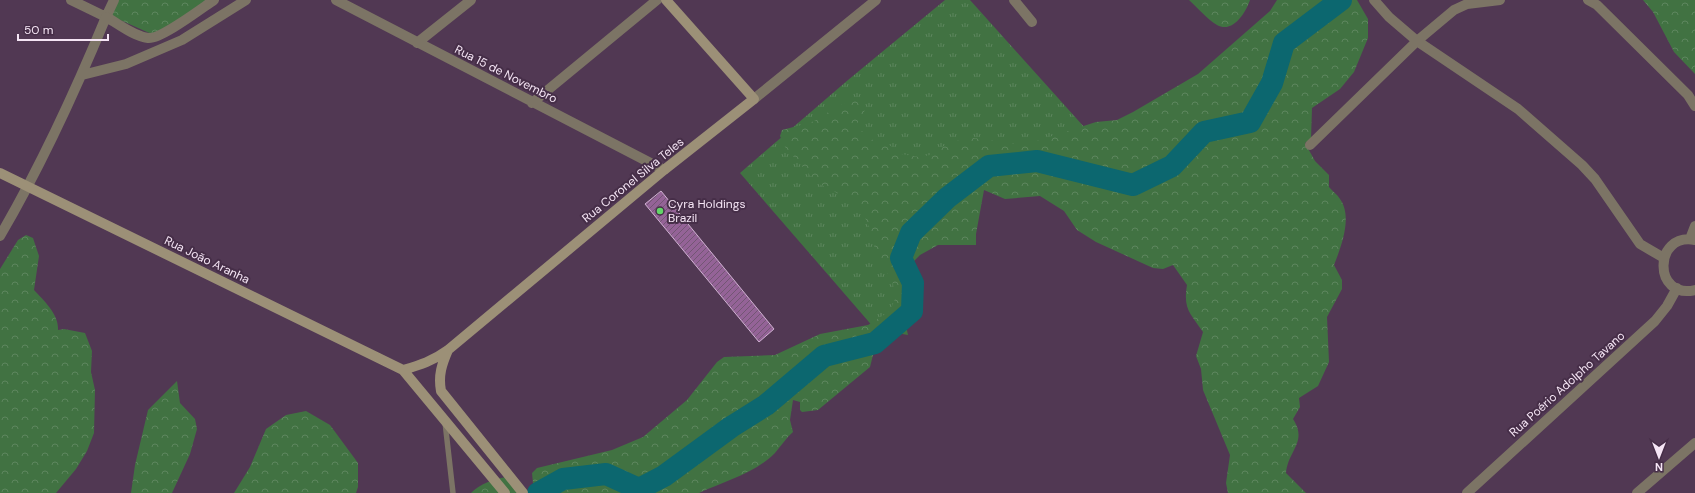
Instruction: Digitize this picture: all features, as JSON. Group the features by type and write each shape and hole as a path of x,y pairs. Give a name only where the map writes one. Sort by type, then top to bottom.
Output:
{"main road":[{"path":"666,0 754,99"},
{"name":"Rua Coronel Silva Teles","path":"403,370 424,364 435,359 448,350 664,170 754,99"},
{"name":"Rua João Aranha","path":"0,173 403,370"},
{"path":"448,350 440,370 439,381 441,391 522,492"},
{"path":"403,370 505,493"}],"street":[{"path":"71,0 149,39 167,32 214,0"},
{"path":"0,236 28,187 82,75 114,0"},
{"path":"82,75 126,64 182,40 246,0"},
{"name":"Rua 15 de Novembro","path":"336,0 532,103 664,170"},
{"path":"417,43 470,0"},
{"path":"532,103 657,0"},
{"name":"Rua Coronel Silva Teles","path":"754,99 876,0"},
{"path":"1014,0 1032,22"},
{"path":"1374,0 1389,17 1417,41 1518,109 1582,165 1595,179 1640,244 1664,258"},
{"path":"1310,145 1417,41 1454,10 1467,4 1500,0"},
{"path":"1588,0 1597,5 1688,94 1695,106"},
{"path":"1695,226 1692,240 1679,241 1669,248 1664,258 1663,272 1671,284 1677,288 1689,291 1695,290"},
{"name":"Rua Poério Adolpho Tavano","path":"1470,492 1655,321 1667,306 1677,288"},
{"path":"1637,493 1695,443"}],"lane":[{"path":"445,420 453,493"}],"green space":[{"path":"117,0 210,0 156,36 109,15"},
{"path":"945,0 970,0 1130,178 989,160 894,257 905,283 908,308 875,329 740,173 848,80"},
{"path":"1189,0 1250,0 1242,16 1238,20 1228,27 1223,27 1210,20"},
{"path":"1277,0 1357,0 1368,19 1368,38 1354,72 1340,89 1312,108 1311,139 1305,143 1315,161 1329,175 1329,187 1339,197 1346,214 1346,223 1340,250 1334,265 1342,280 1342,289 1327,317 1329,362 1318,386 1299,398 1300,407 1293,419 1299,434 1296,446 1287,465 1286,473 1306,493 1228,493 1226,483 1230,455 1203,390 1201,369 1196,356 1203,332 1191,315 1187,305 1187,285 1173,265 1163,269 1153,268 1096,242 1077,230 1064,211 1040,196 1005,199 984,190 976,234 976,245 938,245 920,255 906,269 902,287 902,308 908,335 891,332 881,334 877,339 870,367 818,410 802,412 800,410 800,402 793,400 790,420 793,432 767,460 749,472 699,493 539,493 533,483 532,473 537,468 612,450 643,437 687,400 717,362 724,357 775,355 820,334 868,325 890,311 895,299 893,283 889,275 877,263 872,233 861,209 853,201 817,183 785,147 780,136 782,130 812,122 844,103 857,101 863,102 865,110 856,126 881,147 888,144 901,154 919,157 930,155 950,142 974,138 1024,145 1096,122 1117,120 1133,112 1198,74 1270,11"},
{"path":"1643,0 1695,0 1695,74 1674,52 1653,12"},
{"path":"26,235 33,238 39,256 34,290 53,313 58,324 58,330 64,329 85,333 92,351 91,372 95,390 94,433 87,451 76,469 56,493 0,493 0,269 18,240"},
{"path":"177,381 180,403 195,419 197,429 190,454 172,493 131,493 135,465 148,410"},
{"path":"306,411 330,425 358,463 358,487 356,493 234,493 250,467 266,429 286,415"},
{"path":"506,477 519,493 471,493 487,482"}],"building":[{"path":"661,191 774,329 759,342 645,204"}],"waterway":[{"path":"538,493 563,479 606,474 639,489 664,476 731,427 766,405 824,356 875,343 912,311 913,283 901,258 911,233 947,198 989,166 1037,161 1133,185 1172,166 1204,132 1250,122 1272,83 1284,43 1341,0"}],"place":[{"name":"Cyra Holdings Brazil","path":"660,211"}]}
